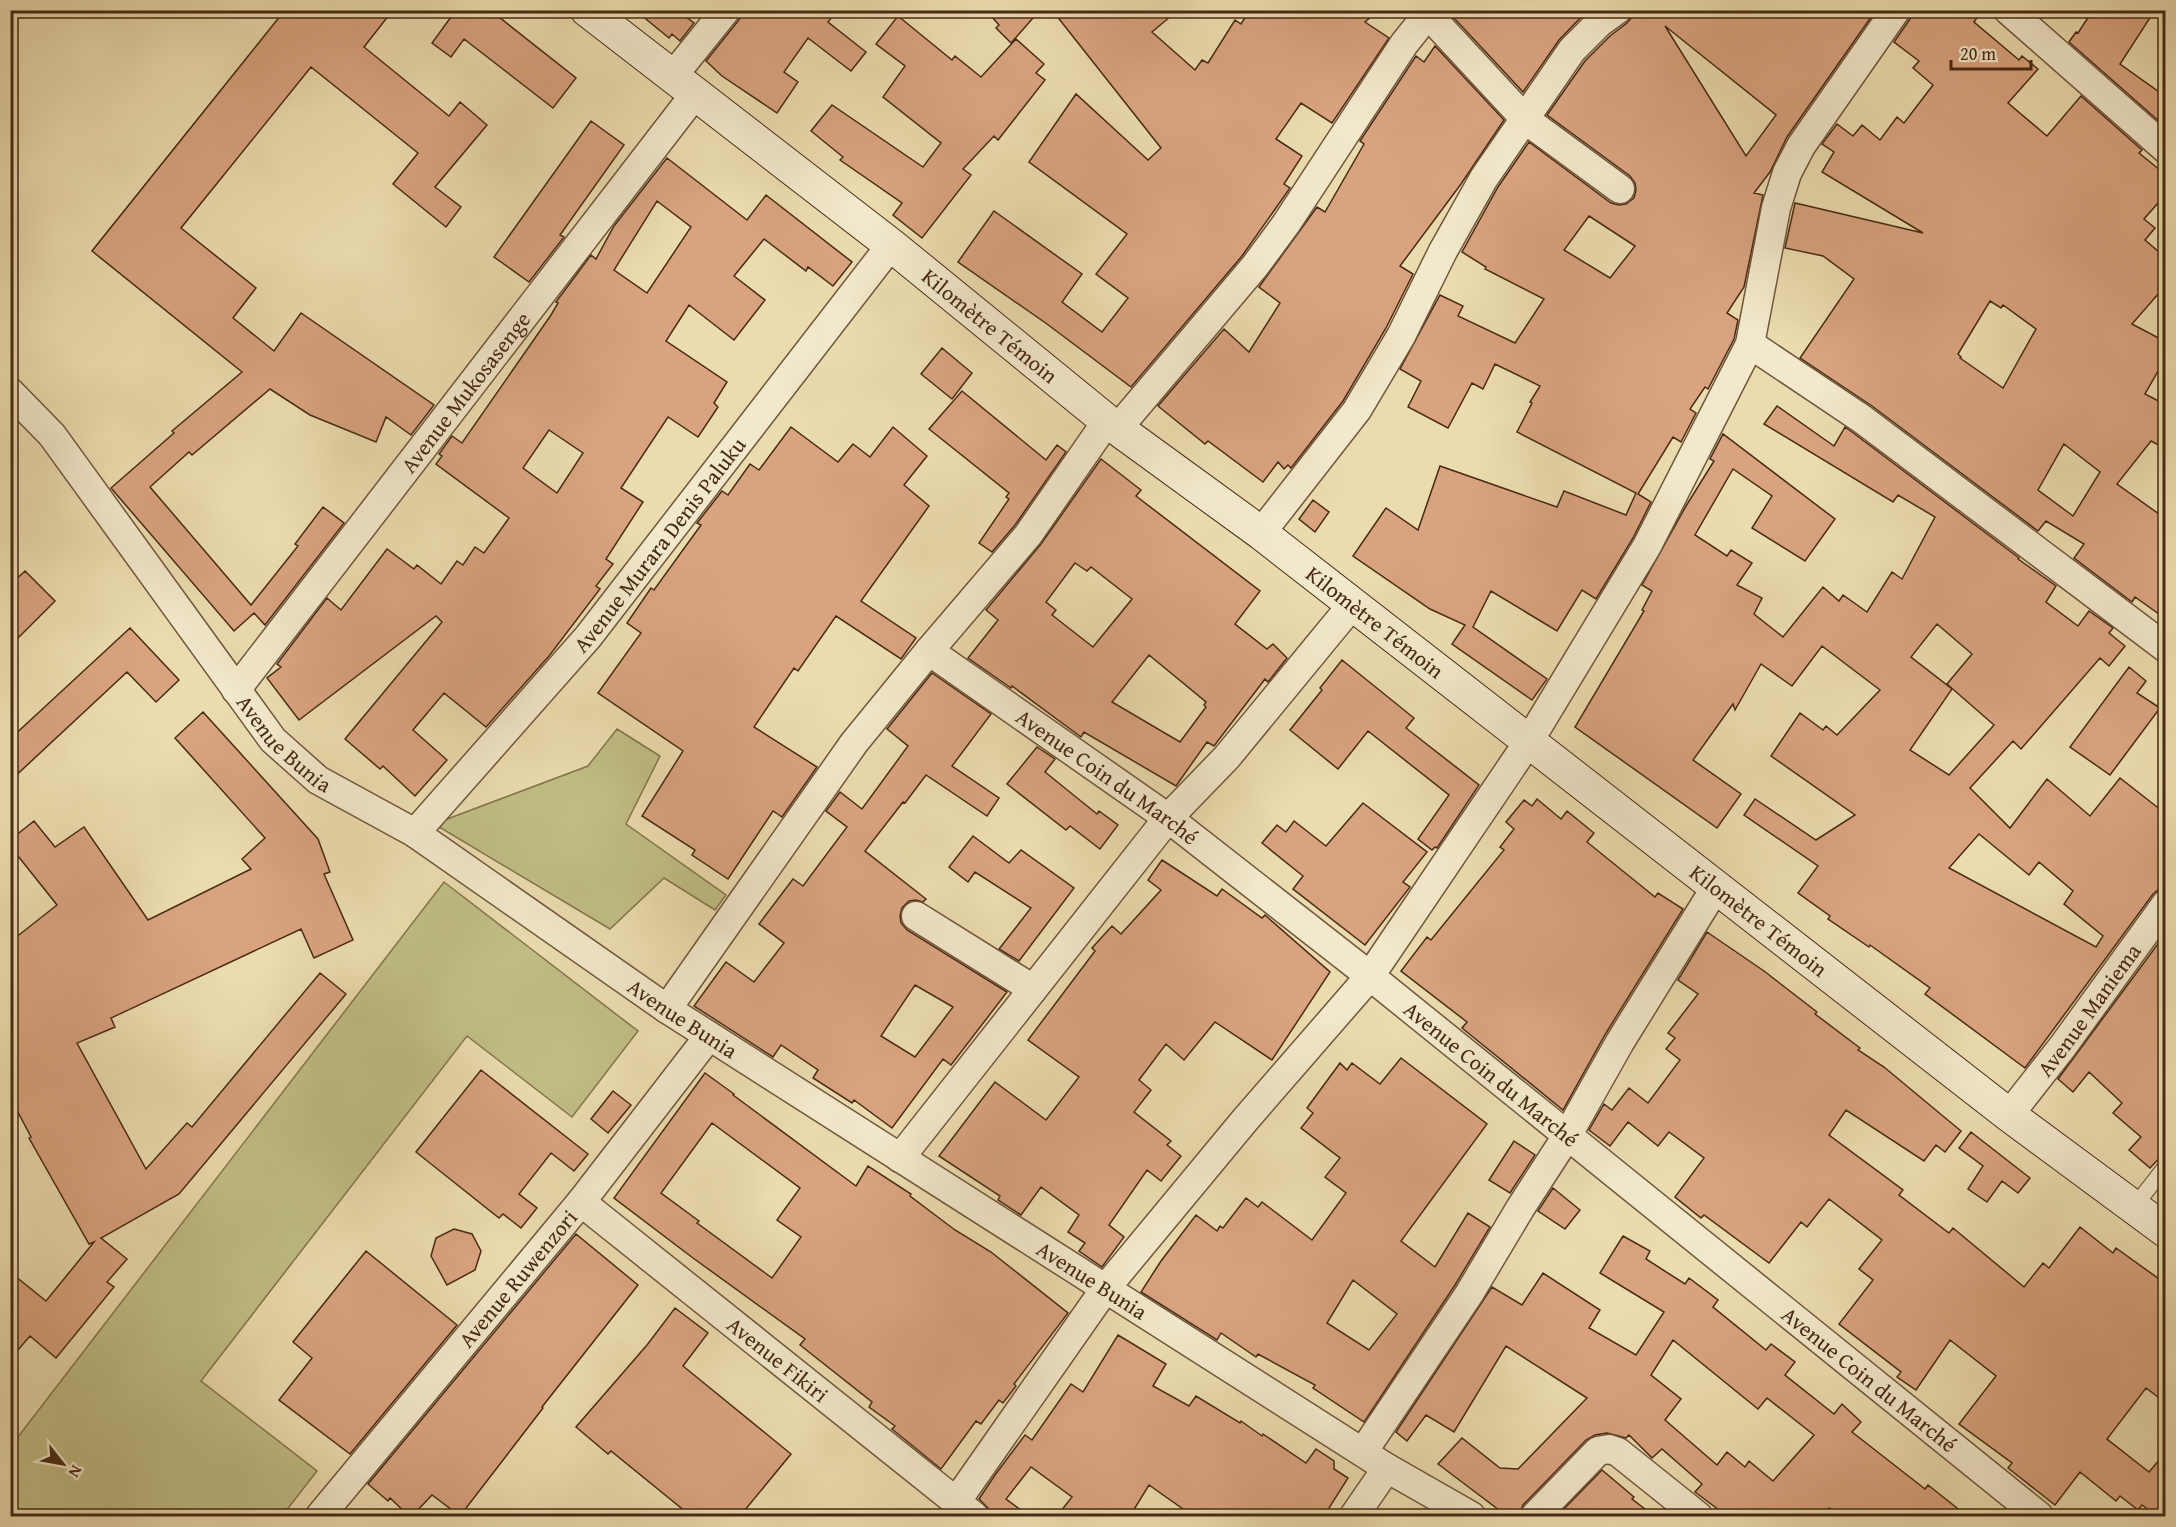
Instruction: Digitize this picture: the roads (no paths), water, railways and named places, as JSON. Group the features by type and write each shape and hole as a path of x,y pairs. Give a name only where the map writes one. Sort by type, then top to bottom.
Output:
{"main road":[{"name":"Kilomètre Témoin","path":"587,10 891,245 1112,424 1261,533 2008,1115 2166,1231"}],"street":[{"name":"Avenue Mukosasenge","path":"236,690 683,85 726,10"},
{"path":"1261,533 1357,410 1401,336 1443,251 1484,178 1572,50 1599,23 1617,10"},
{"path":"965,1509 1105,1289 1245,1120 1370,976 1529,741 1647,546 1750,344 1776,208 1787,173 1801,146 1896,10"},
{"path":"2008,10 2166,149"},
{"path":"667,1009 854,743 1028,535 1112,424 1255,266 1286,224 1404,44 1428,12 1526,120 1620,189"},
{"name":"Avenue Murara Denis Paluku","path":"415,833 588,637 891,245"},
{"path":"1750,344 1862,419 2166,648"},
{"name":"Avenue Bunia","path":"10,392 52,435 273,740 318,780 415,833 667,1009 1387,1468 1471,1516"},
{"path":"900,1158 1168,818 1227,757 1352,605"},
{"name":"Avenue Coin du Marché","path":"929,651 1168,818 1370,976 2039,1516"},
{"path":"1363,1452 1469,1294 1567,1136 1620,1042 1716,887"},
{"name":"Avenue Maniema","path":"2008,1115 2063,1046 2166,904"},
{"path":"916,916 1033,989"},
{"name":"Avenue Ruwenzori","path":"320,1516 580,1202 709,1036"},
{"name":"Avenue Fikiri","path":"580,1202 965,1509"},
{"path":"1535,1516 1598,1451 1609,1449 1618,1452 1698,1516"},
{"path":"1354,1516 1387,1468"}],"lane":[{"path":"2134,1207 2166,1166"}]}
